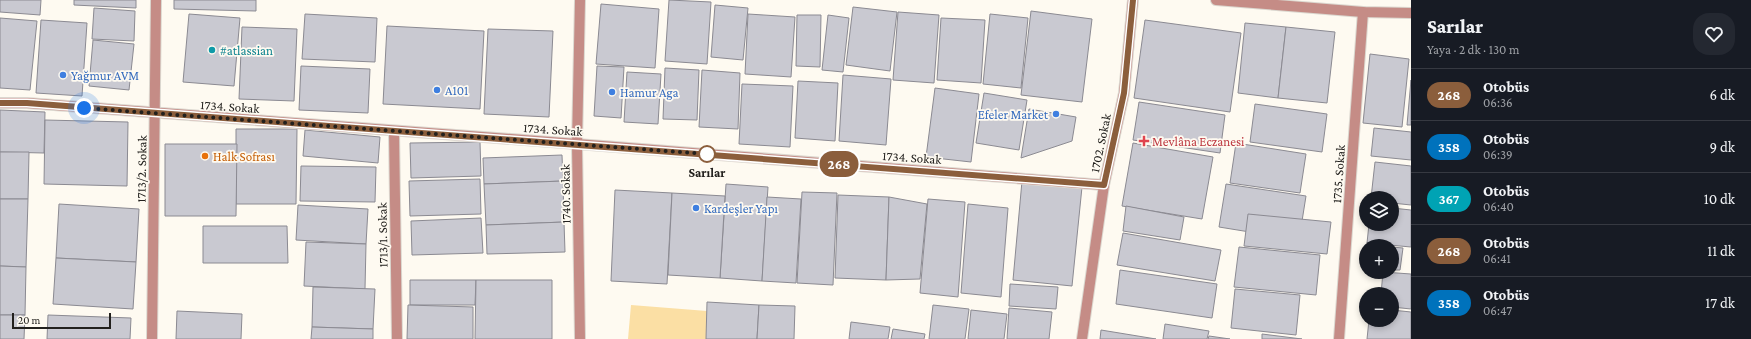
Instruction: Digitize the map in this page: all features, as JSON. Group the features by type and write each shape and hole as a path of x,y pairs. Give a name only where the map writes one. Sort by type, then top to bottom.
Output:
{"street":[{"name":"1713/2. Sokak","path":"152,339 156,0"},
{"name":"1740. Sokak","path":"580,0 577,144 580,339"},
{"name":"1702. Sokak","path":"1082,339 1104,185 1124,93 1133,0"},
{"path":"1216,0 1362,12 1411,13"},
{"name":"1735. Sokak","path":"1339,339 1362,12"},
{"name":"1734. Sokak","path":"0,103 27,103 1104,185"},
{"name":"1713/1. Sokak","path":"394,131 397,339"}],"shaded area":[{"path":"631,305 707,311 706,339 628,339"}],"building":[{"path":"0,0 41,0 40,15 0,12"},
{"path":"74,0 136,0 136,8 74,5"},
{"path":"174,0 256,0 256,11 174,9"},
{"path":"669,0 711,2 707,64 665,61"},
{"path":"601,4 659,9 655,68 596,64"},
{"path":"715,5 748,8 743,60 711,57"},
{"path":"853,7 897,12 890,71 846,65"},
{"path":"94,8 135,11 134,41 92,39"},
{"path":"1031,11 1092,19 1082,102 1021,95"},
{"path":"898,12 939,15 934,83 893,80"},
{"name":"#atlassian","path":"189,14 240,18 234,86 183,82"},
{"path":"305,14 377,18 375,62 302,59"},
{"path":"748,14 795,17 791,77 745,74"},
{"path":"990,14 1028,18 1021,88 983,84"},
{"path":"797,15 821,15 820,67 796,66"},
{"path":"828,15 849,18 843,72 822,70"},
{"path":"0,18 37,21 30,90 0,88"},
{"path":"941,18 985,20 981,83 937,80"},
{"path":"41,20 87,23 82,96 36,93"},
{"path":"1145,20 1241,33 1230,112 1134,98"},
{"path":"1245,23 1286,27 1278,98 1238,93"},
{"path":"387,26 484,31 480,109 383,104"},
{"path":"242,27 297,29 294,101 239,99"},
{"path":"1286,27 1335,32 1327,103 1278,98"},
{"path":"488,29 553,31 549,117 484,114"},
{"path":"93,40 134,44 129,90 89,86"},
{"path":"1370,54 1409,59 1402,127 1363,123"},
{"path":"301,66 370,69 368,113 299,110"},
{"path":"597,66 624,67 621,118 594,116"},
{"path":"665,68 699,70 697,120 663,119"},
{"path":"702,70 740,73 738,129 699,127"},
{"path":"627,72 661,74 658,124 624,122"},
{"path":"843,75 891,79 886,145 839,141"},
{"path":"1411,80 1411,125 1407,125"},
{"path":"798,81 838,83 835,141 795,138"},
{"path":"742,84 793,86 790,147 739,144"},
{"path":"935,88 979,94 971,162 926,157"},
{"path":"984,93 1027,100 1019,150 976,143"},
{"path":"1139,102 1225,115 1220,153 1133,140"},
{"path":"1255,104 1327,114 1322,152 1250,142"},
{"path":"1029,109 1076,117 1072,141 1021,158"},
{"path":"0,110 45,112 44,153 0,152"},
{"path":"45,120 128,122 127,186 44,184"},
{"path":"1374,128 1411,132 1411,160 1371,156"},
{"path":"236,129 297,129 296,204 236,204"},
{"path":"305,130 380,137 378,163 303,156"},
{"path":"480,142 481,176 411,178 410,143"},
{"path":"1133,143 1213,157 1202,219 1122,206"},
{"path":"1236,143 1306,154 1300,193 1230,183"},
{"path":"165,144 237,144 236,216 165,216"},
{"path":"0,152 29,152 28,199 0,199"},
{"path":"562,155 563,181 484,184 483,158"},
{"path":"1375,162 1411,166 1411,205 1399,204 1399,191 1372,191"},
{"path":"301,166 376,167 375,202 300,201"},
{"path":"480,179 481,214 410,216 409,181"},
{"path":"563,181 564,222 486,225 484,184"},
{"path":"1022,181 1082,187 1072,286 1013,280"},
{"path":"726,184 768,187 762,281 720,278"},
{"path":"1226,184 1306,196 1299,240 1219,227"},
{"path":"615,190 672,193 667,284 611,281"},
{"path":"802,192 837,193 833,285 797,283"},
{"path":"672,193 725,196 720,278 668,275"},
{"path":"838,195 889,197 886,280 835,278"},
{"path":"767,197 801,199 796,283 762,281"},
{"path":"889,197 927,204 920,279 886,280"},
{"path":"0,199 28,199 26,267 0,266"},
{"path":"928,199 965,202 958,297 920,293"},
{"path":"59,204 139,209 136,262 56,258"},
{"path":"968,204 1008,208 1001,297 961,293"},
{"path":"298,205 368,209 366,244 296,240"},
{"path":"1126,206 1184,217 1180,240 1123,231"},
{"path":"1399,209 1411,210 1411,247 1399,246 1399,239 1367,239 1368,231 1399,231"},
{"path":"1248,214 1331,222 1327,254 1244,246"},
{"path":"481,218 483,253 412,255 411,221"},
{"path":"564,222 565,252 487,254 486,225"},
{"path":"203,226 287,226 288,263 203,263"},
{"path":"1123,233 1221,250 1215,281 1117,265"},
{"path":"306,242 366,244 365,289 304,286"},
{"path":"1239,247 1320,255 1316,295 1234,287"},
{"path":"1399,248 1403,248 1399,270"},
{"path":"56,258 136,262 133,309 53,304"},
{"path":"0,266 26,267 25,315 0,315"},
{"path":"1120,270 1217,284 1212,318 1116,304"},
{"path":"1399,273 1411,274 1411,309 1399,308 1399,287 1382,287 1382,279 1399,279"},
{"path":"410,280 476,280 475,305 410,305"},
{"path":"476,280 552,280 552,339 475,339"},
{"path":"1010,284 1058,287 1056,309 1009,306"},
{"path":"313,287 375,289 373,329 312,327"},
{"path":"1235,289 1300,295 1296,335 1231,328"},
{"path":"707,302 759,305 757,339 706,339"},
{"path":"408,305 473,307 473,339 407,339"},
{"path":"759,305 795,306 794,339 757,339"},
{"path":"933,305 969,309 965,339 929,339"},
{"path":"1009,308 1052,312 1049,339 1007,339"},
{"path":"971,310 1007,314 1004,339 968,339"},
{"path":"177,311 242,314 241,339 176,339"},
{"path":"1399,311 1411,312 1411,339 1367,339 1368,327 1399,327"},
{"path":"0,315 25,315 24,339 0,339"},
{"path":"48,315 131,318 130,339 47,339"},
{"path":"851,322 890,327 888,339 849,339"},
{"path":"1165,324 1209,331 1207,339 1163,339"},
{"path":"312,327 373,329 373,339 311,339"},
{"path":"893,329 925,334 924,339 891,339"},
{"path":"1101,330 1156,339 1100,339"},
{"path":"1262,334 1302,339 1262,339"},
{"path":"1209,336 1230,339 1208,339"}],"bus line":[{"name":"268","path":"0,103 27,103 1104,185 1124,93 1133,0"}],"place":[{"name":"#atlassian","path":"212,50"},
{"name":"Yağmur AVM","path":"63,75"},
{"name":"A101","path":"437,90"},
{"name":"Hamur Aga","path":"612,92"},
{"name":"Efeler Market","path":"1056,114"},
{"name":"Mevlâna Eczanesi","path":"1144,141"},
{"name":"Sarılar","path":"707,154"},
{"name":"Halk Sofrası","path":"205,156"},
{"name":"Kardeşler Yapı","path":"696,208"}],"route":[{"path":"84,108 707,154"}]}
